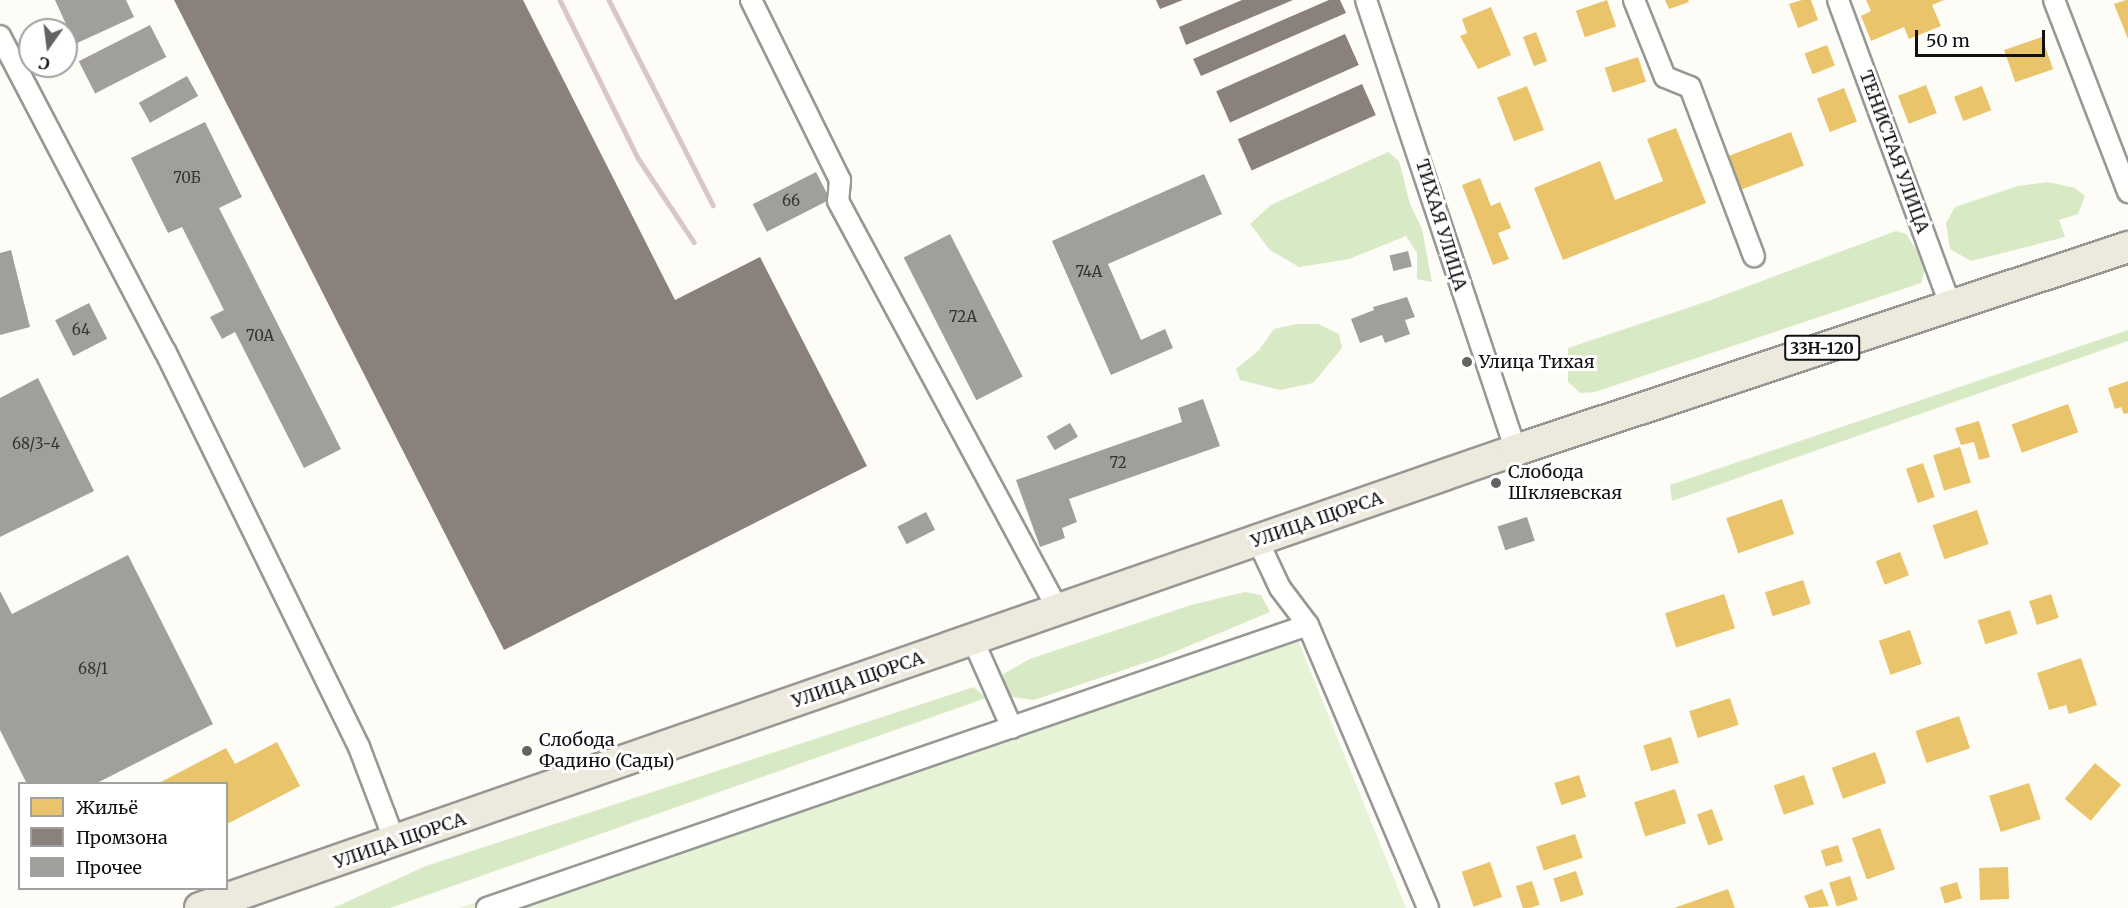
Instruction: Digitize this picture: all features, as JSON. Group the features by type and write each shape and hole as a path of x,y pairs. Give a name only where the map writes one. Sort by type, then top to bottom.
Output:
{"main road":[{"name":"33Н-120","path":"1516,450 1950,304 2128,247"},
{"name":"УЛИЦА ЩОРСА","path":"200,908 1516,450"}],"street":[{"path":"752,0 840,180 838,201 1058,610"},
{"name":"ТИХАЯ УЛИЦА","path":"1366,0 1516,450"},
{"path":"1634,0 1665,77 1690,87 1754,256"},
{"name":"ТЕНИСТАЯ УЛИЦА","path":"1838,0 1950,304"},
{"path":"2054,0 2128,192"},
{"path":"0,36 165,351 359,747 395,842"},
{"path":"1258,541 1280,588 1308,625 1428,908"},
{"path":"487,908 1012,728 1157,674 1308,625"},
{"path":"973,640 1012,728"}],"green space":[{"path":"1388,152 1399,161 1410,204 1422,229 1432,282 1417,279 1417,253 1406,236 1349,259 1299,267 1270,250 1250,224 1271,205"},
{"path":"2048,182 2075,188 2085,196 2078,214 2059,220 2065,237 1971,261 1950,249 1946,223 1955,207 2018,186"},
{"path":"1896,231 1906,234 1926,265 1921,283 1595,392 1580,393 1568,382 1568,348 1711,300"},
{"path":"1297,324 1318,324 1339,334 1342,348 1313,383 1280,390 1240,380 1236,369 1259,350 1274,329"},
{"path":"2128,330 2128,341 1672,501 1670,485"},
{"path":"1245,592 1261,595 1270,612 1162,657 1034,700 1005,696 1003,674 1030,659 1191,605"},
{"path":"1289,618 1406,908 460,908"},
{"path":"974,687 986,698 390,908 333,908 426,866"}],"building: Жильё":[{"path":"1607,0 1616,26 1585,37 1576,11"},
{"path":"1665,0 1688,0 1689,2 1669,9"},
{"path":"1811,0 1818,20 1798,28 1789,4"},
{"path":"1866,0 1944,0 1932,5 1941,26 1909,39 1904,27 1871,41 1861,16 1871,11"},
{"path":"2128,0 2128,39 2114,4"},
{"path":"1491,7 1511,55 1478,69 1460,36 1467,33 1462,19"},
{"path":"1536,32 1547,61 1534,66 1523,37"},
{"path":"2042,37 2053,69 2015,82 2004,50"},
{"path":"1827,45 1835,66 1812,74 1805,54"},
{"path":"1638,57 1646,82 1613,93 1605,68"},
{"path":"1926,85 1937,113 1909,124 1898,96"},
{"path":"1527,86 1544,130 1514,141 1497,97"},
{"path":"1982,86 1991,110 1963,121 1954,97"},
{"path":"1844,88 1857,122 1830,132 1817,98"},
{"path":"1676,128 1706,203 1563,260 1534,188 1600,161 1615,200 1663,181 1647,139"},
{"path":"1791,132 1804,166 1738,191 1725,157"},
{"path":"1480,178 1491,206 1500,202 1511,228 1498,233 1509,259 1493,265 1462,185"},
{"path":"2128,381 2128,413 2124,414 2121,407 2115,409 2108,388"},
{"path":"2068,404 2078,432 2022,453 2012,425"},
{"path":"1979,421 1990,457 1979,460 1974,442 1961,445 1955,428"},
{"path":"1960,447 1971,482 1944,491 1933,455"},
{"path":"1923,463 1935,497 1918,503 1906,469"},
{"path":"1782,499 1794,534 1738,553 1726,518"},
{"path":"1977,510 1989,544 1944,559 1933,525"},
{"path":"1900,552 1909,575 1885,585 1876,561"},
{"path":"1803,580 1811,604 1773,616 1765,592"},
{"path":"1724,594 1735,628 1676,647 1665,613"},
{"path":"2051,594 2059,618 2037,625 2029,601"},
{"path":"2010,610 2018,634 1985,644 1978,621"},
{"path":"1910,630 1922,664 1891,675 1879,641"},
{"path":"2081,658 2097,705 2069,714 2066,705 2049,710 2037,673"},
{"path":"1730,698 1739,725 1698,738 1689,711"},
{"path":"1959,716 1970,748 1927,763 1916,731"},
{"path":"1671,737 1679,763 1651,771 1643,745"},
{"path":"277,742 300,786 228,823 228,782 161,782 226,748 235,764"},
{"path":"1875,752 1886,783 1843,799 1832,768"},
{"path":"2095,763 2121,785 2091,821 2065,799"},
{"path":"1579,775 1586,797 1561,805 1554,783"},
{"path":"1804,775 1814,804 1784,815 1774,785"},
{"path":"2029,783 2041,819 2001,832 1989,796"},
{"path":"1675,789 1686,823 1645,837 1634,802"},
{"path":"1712,809 1723,840 1708,845 1697,814"},
{"path":"1880,828 1895,869 1867,880 1852,838"},
{"path":"1575,834 1583,858 1544,870 1536,847"},
{"path":"1838,845 1843,861 1826,867 1821,850"},
{"path":"1490,862 1502,897 1474,907 1462,872"},
{"path":"2008,867 2009,899 1980,900 1979,868"},
{"path":"1576,871 1584,895 1561,902 1553,878"},
{"path":"1850,876 1858,900 1837,907 1829,883"},
{"path":"1532,881 1540,905 1523,908 1516,886"},
{"path":"1957,882 1962,898 1945,904 1940,887"},
{"path":"1728,889 1735,908 1674,908"},
{"path":"1822,889 1829,906 1809,908 1804,896"}],"building: Промзона":[{"path":"174,0 523,0 675,300 760,257 867,466 504,650"},
{"path":"1156,0 1183,0 1160,9"},
{"path":"1242,0 1293,0 1186,45 1179,27"},
{"path":"1329,0 1340,0 1346,13 1201,76 1193,59"},
{"path":"1345,34 1359,65 1230,122 1216,91"},
{"path":"1362,84 1376,115 1252,170 1238,139"}],"building: Прочее":[{"path":"55,0 126,0 134,17 78,43 78,18 63,18"},
{"path":"150,25 166,57 95,93 79,61"},
{"path":"187,76 198,96 150,123 139,103"},
{"path":"205,122 242,197 219,208 341,449 304,468 235,332 222,339 210,317 224,310 182,227 168,233 131,158"},
{"path":"816,172 830,200 767,232 753,204"},
{"path":"1204,174 1222,214 1108,264 1141,340 1165,329 1173,348 1111,375 1052,241"},
{"path":"950,234 1023,377 976,400 904,258"},
{"path":"11,250 30,327 0,335 0,253"},
{"path":"1408,251 1412,267 1393,271 1390,256"},
{"path":"1407,297 1415,317 1405,320 1410,334 1385,343 1382,335 1360,343 1351,319 1374,310 1373,307"},
{"path":"89,303 107,339 73,356 55,320"},
{"path":"38,378 94,491 0,537 0,398"},
{"path":"1203,399 1220,446 1069,499 1077,522 1062,528 1065,538 1040,547 1016,480 1182,422 1178,408"},
{"path":"1070,423 1078,437 1055,450 1047,436"},
{"path":"926,512 935,530 907,544 897,527"},
{"path":"1527,517 1535,541 1505,550 1498,527"},
{"path":"128,555 213,724 99,782 26,782 0,730 0,591 12,614"}],"railway":[{"path":"560,0 638,158 694,242"},
{"path":"609,0 713,205"}],"place":[{"name":"Улица Тихая","path":"1467,362"},
{"name":"Слобода Шкляевская","path":"1496,483"},
{"name":"Слобода Фадино (Сады)","path":"527,751"}]}
